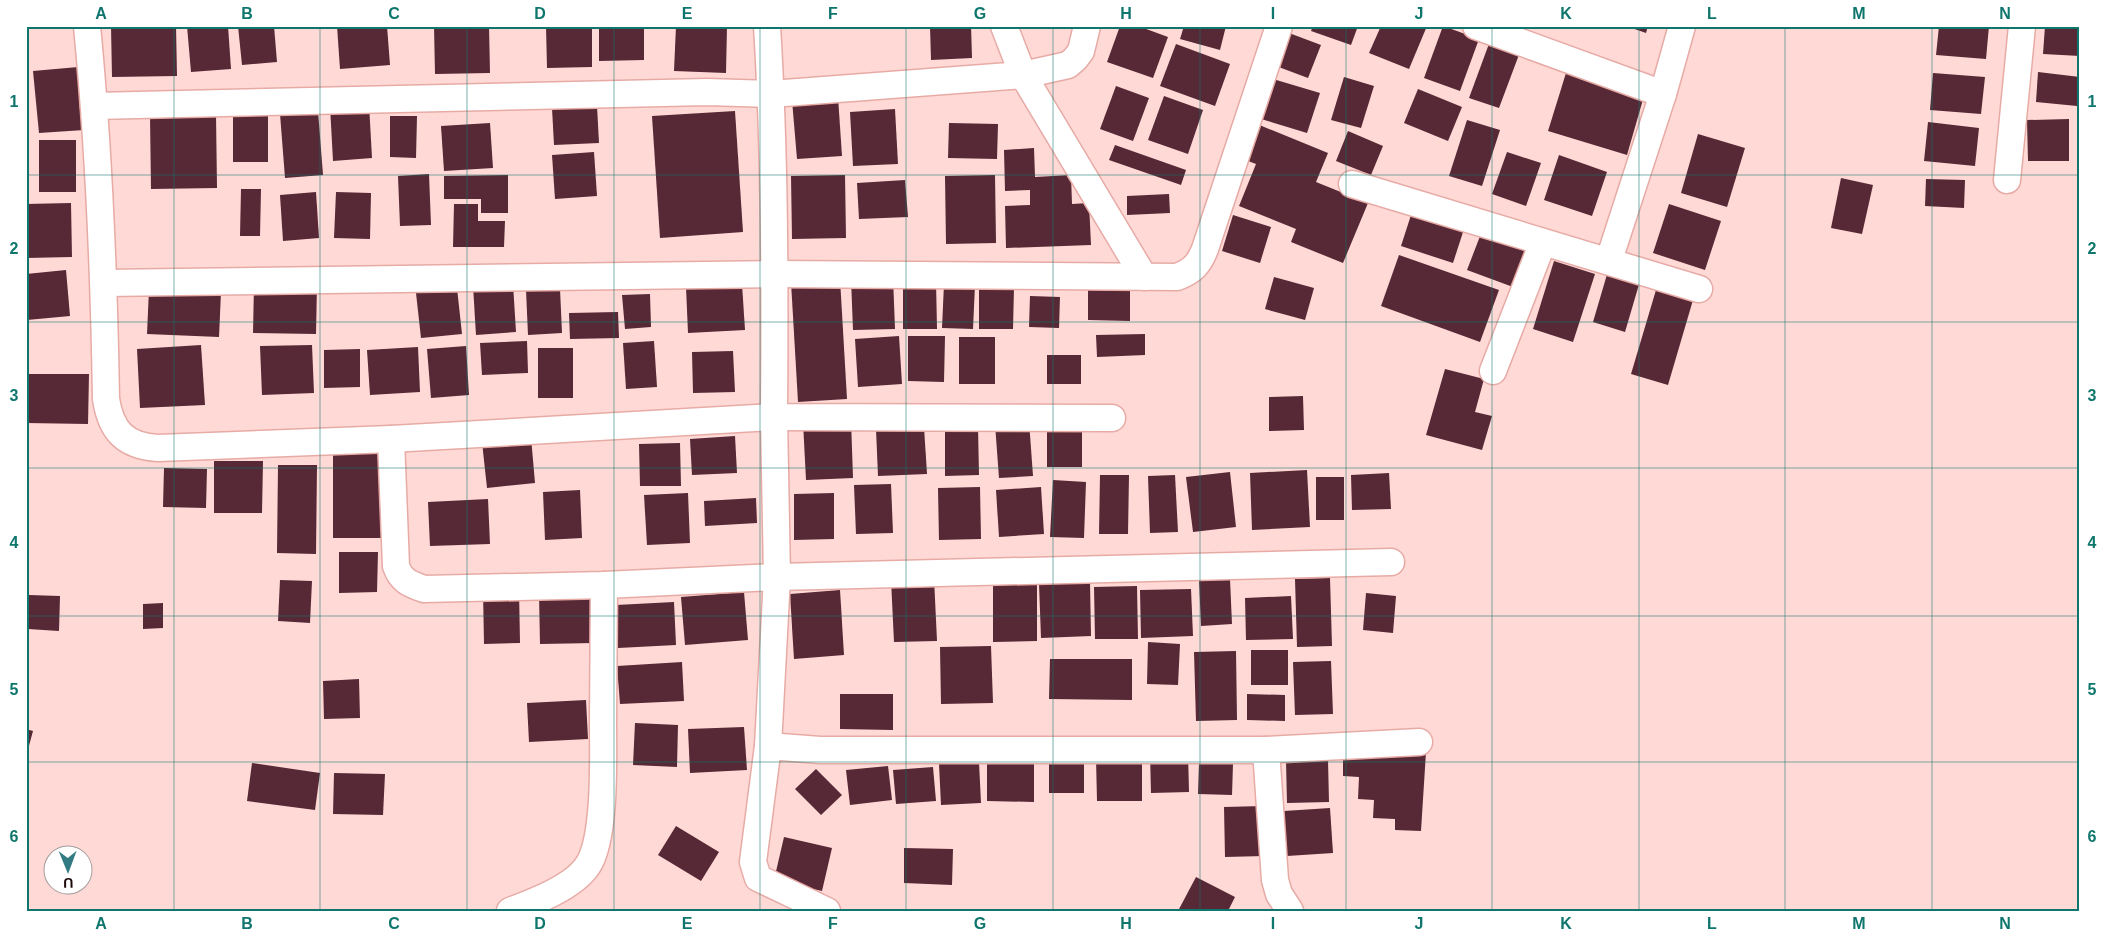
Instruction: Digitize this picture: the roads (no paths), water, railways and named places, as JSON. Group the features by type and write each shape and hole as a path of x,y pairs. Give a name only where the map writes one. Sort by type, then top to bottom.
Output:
{"street":[{"path":"87,26 94,106 104,283 106,399 109,417 125,438 140,447 158,448 391,439 774,417 1112,418"},
{"path":"767,26 771,94 775,274 774,417 777,577 768,746 753,862 758,878 827,911"},
{"path":"1004,26 1023,75 1144,277"},
{"path":"94,106 697,92 771,94 1023,75 1068,64 1075,59 1081,51 1087,26"},
{"path":"104,283 775,274 1177,277 1190,273 1199,264 1279,26"},
{"path":"1476,26 1663,94"},
{"path":"1608,260 1663,94 1682,26"},
{"path":"2007,180 2022,26"},
{"path":"1352,184 1699,288"},
{"path":"1493,371 1543,242"},
{"path":"391,439 396,566 400,576 409,584 424,589 604,585 777,577 1391,562"},
{"path":"510,911 559,890 588,866 595,849 602,795 604,585"},
{"path":"768,746 820,750 1266,750 1419,742"},
{"path":"1266,750 1274,880 1279,894 1290,911"}]}
